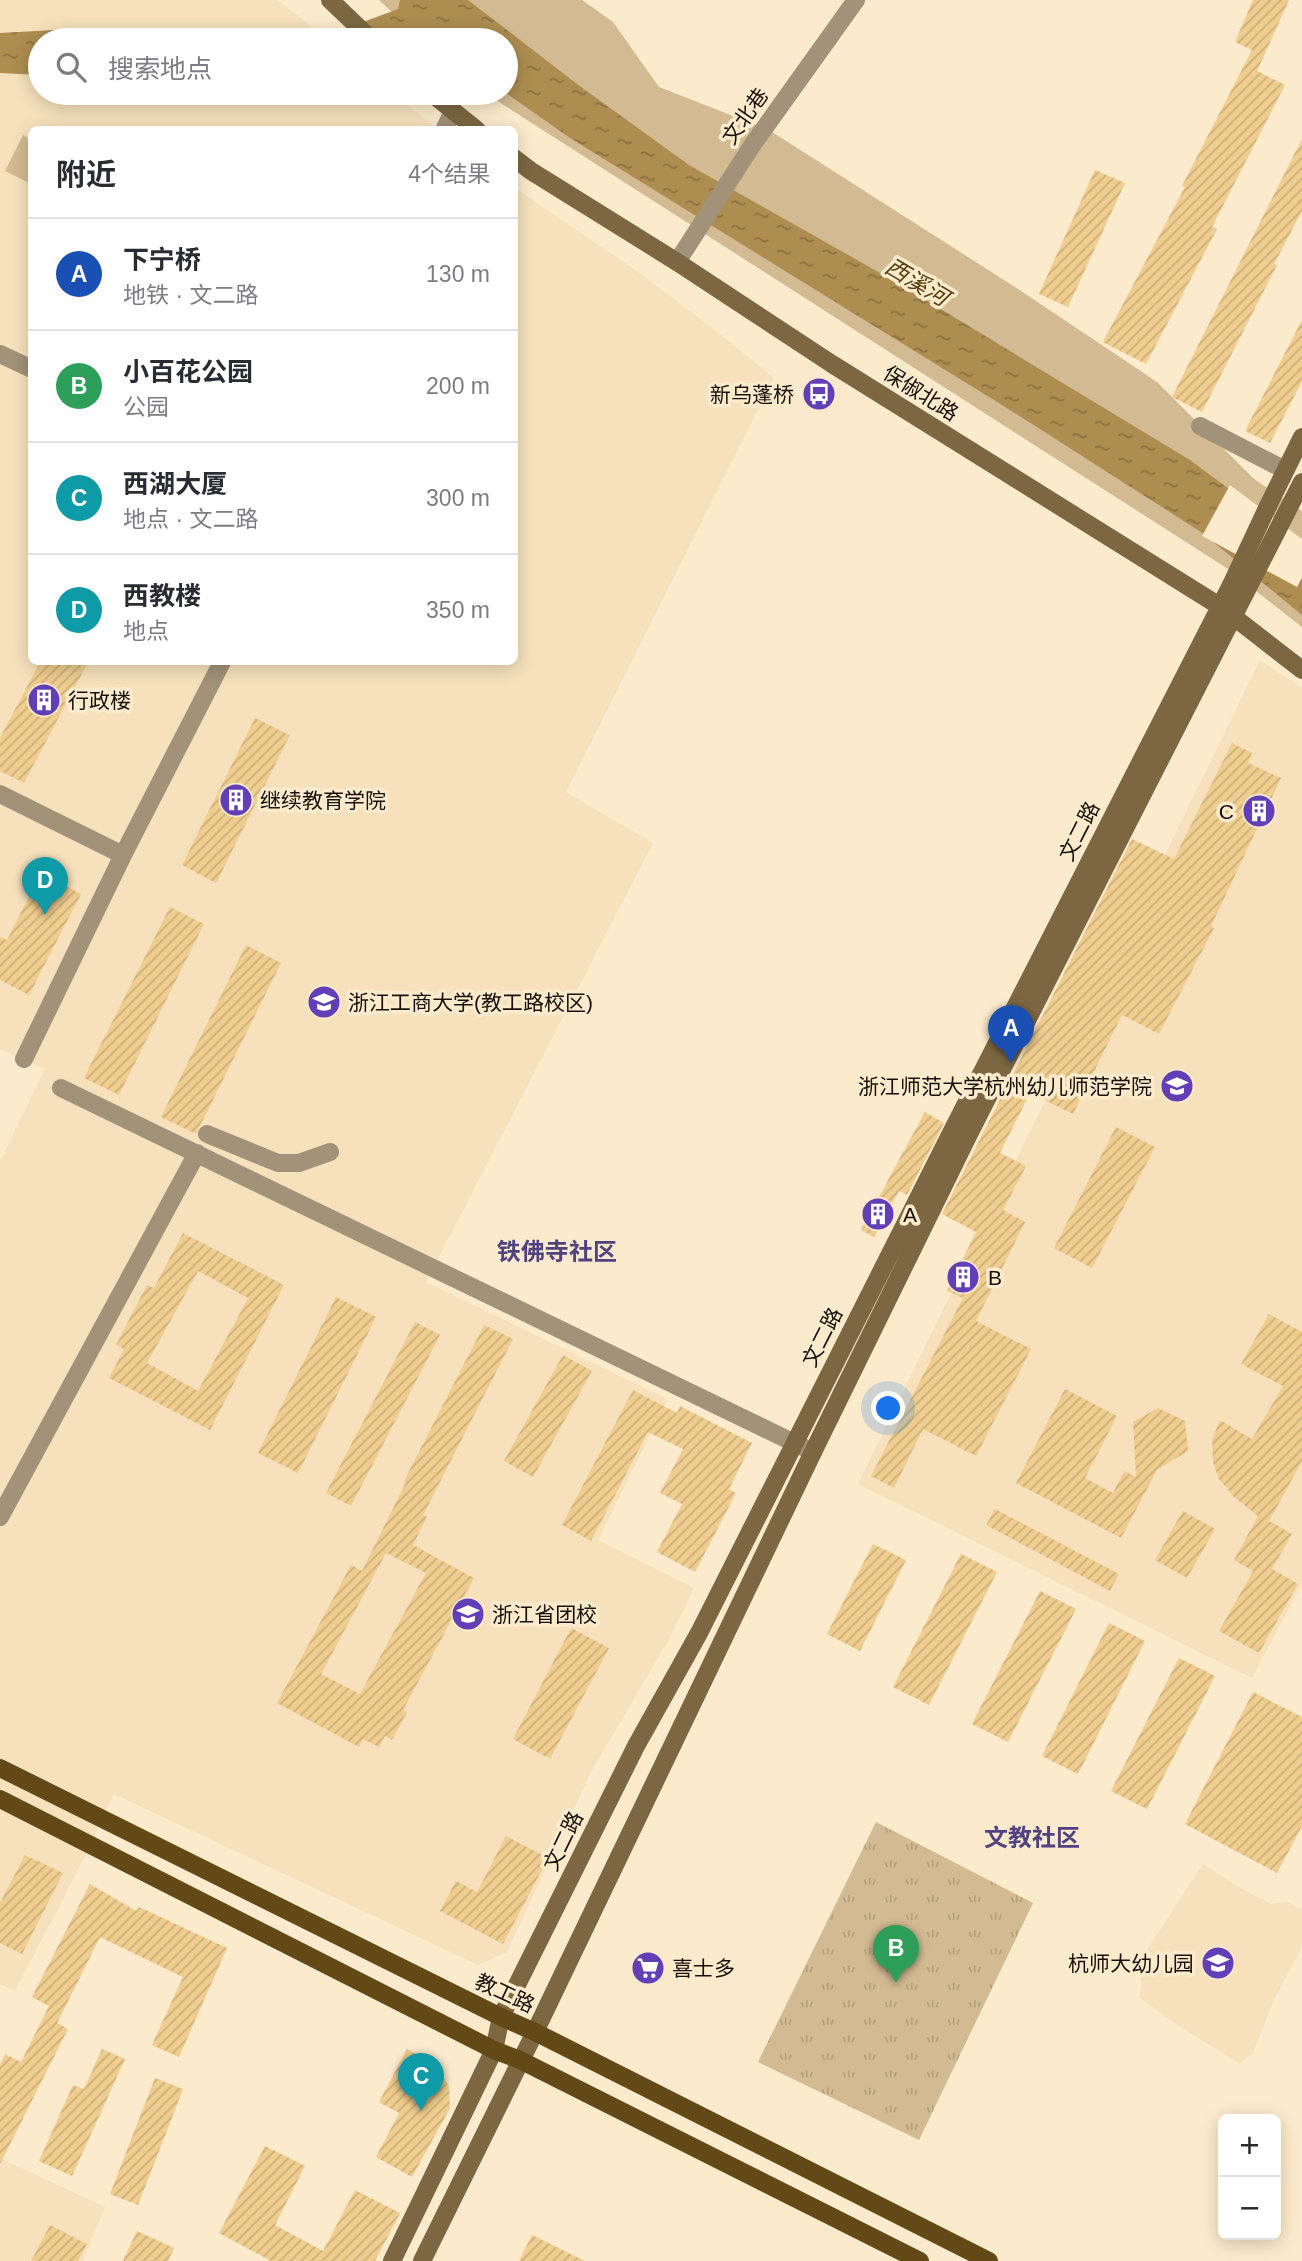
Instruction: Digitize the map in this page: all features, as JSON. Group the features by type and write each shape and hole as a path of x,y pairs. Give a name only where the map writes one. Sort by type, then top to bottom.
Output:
{"main road":[{"path":"336,6 359,28"},
{"path":"446,105 472,126"},
{"name":"保俶北路","path":"518,161 832,364 1228,612 1302,670"},
{"name":"文二路","path":"1239,589 1268,506 1302,437"},
{"name":"文二路","path":"422,2261 969,1134 1239,589 1302,482"},
{"name":"文二路","path":"392,2261 494,2050 502,2017 636,1746 699,1633 1057,925 1228,612"},
{"name":"教工路","path":"0,1768 535,2032 989,2261"},
{"path":"0,1799 494,2050 520,2060 920,2261"}],"street":[{"name":"文北巷","path":"677,262 753,144 856,0"},
{"path":"446,126 453,111"},
{"path":"0,354 28,367"},
{"path":"1200,426 1285,470"},
{"path":"23,1059 220,665"},
{"path":"0,794 123,855"},
{"path":"61,1088 813,1451"},
{"path":"207,1134 278,1163 299,1163 330,1152"},
{"path":"0,1517 197,1153"}],"shaded area":[{"name":"浙江工商大学(教工路校区)","path":"0,0 278,0 313,28 28,28 28,105 407,105 433,126 28,126 28,665 518,665 518,190 644,276 774,378 566,792 653,843 426,1282 668,1399 598,1540 694,1588 668,1641 592,1770 507,1952 478,1965 114,1794 15,1991 0,1984 0,1161 45,1069 0,1049"},
{"name":"浙江师范大学杭州幼儿师范学院","path":"1260,660 1302,688 1302,1584 1252,1678 858,1484"},
{"name":"杭师大幼儿园","path":"1203,1864 1271,1904 1288,1902 1302,1911 1302,1947 1275,1998 1253,2053 1240,2064 1140,1998 1143,1956"},
{"path":"0,2158 105,2207 83,2261 0,2261"}],"green space":[{"path":"379,0 582,0 613,22 659,87 769,130 1018,289 1157,382 1254,479 1302,511 1302,627 1225,567 504,105 518,105 518,28 409,28"},
{"path":"23,135 28,138 28,182 5,171"},
{"path":"876,1822 1033,1903 919,2140 758,2062"}],"water":[{"path":"400,0 468,0 504,28 347,28 398,9"},
{"path":"28,31 28,74 0,73 0,33"},
{"path":"518,39 689,165 896,282 1190,460 1302,543 1302,615 1201,532 1010,410 570,138 518,101"}],"pier":[{"path":"1230,485 1302,539 1302,578 1297,587 1202,536"}],"building":[{"path":"1253,0 1289,0 1257,71 1285,85 1212,227 1217,229 1146,364 1103,342 1185,187 1182,186 1252,50 1235,42"},
{"path":"1302,139 1302,211 1202,412 1172,397"},
{"path":"1095,170 1125,183 1068,307 1039,294"},
{"path":"1302,320 1302,381 1270,443 1245,431"},
{"name":"行政楼","path":"38,665 86,665 24,783 0,771 0,738"},
{"name":"继续教育学院","path":"255,718 290,735 216,883 182,865"},
{"path":"1232,743 1252,753 1248,763 1281,778 1211,926 1214,928 1159,1034 1122,1015 1073,1114 1030,1093 1000,1153 1026,1166 1003,1210 1025,1222 976,1321 1031,1349 976,1456 923,1429 894,1488 871,1476 963,1298 947,1291 976,1232 942,1214 1132,839 1174,859"},
{"path":"41,873 81,894 29,995 0,980 0,937 7,940"},
{"path":"170,907 204,924 119,1095 84,1078"},
{"path":"246,945 281,963 196,1134 161,1117"},
{"path":"925,1112 944,1123 907,1195 899,1191 874,1237 861,1230"},
{"path":"1116,1127 1155,1147 1092,1268 1054,1248"},
{"path":"183,1233 284,1285 210,1430 109,1378 124,1349 116,1345 147,1285 154,1288","holes":["198,1271 248,1298 198,1391 147,1363"]},
{"path":"336,1297 376,1317 298,1473 258,1453"},
{"path":"1269,1314 1302,1332 1302,1461 1269,1521 1292,1534 1272,1569 1298,1584 1259,1653 1219,1631 1253,1571 1234,1560 1258,1516 1234,1497 1219,1479 1213,1462 1212,1440 1220,1420 1252,1439 1283,1386 1241,1364"},
{"path":"415,1322 440,1335 351,1506 326,1493"},
{"path":"484,1325 513,1339 423,1515 427,1517 413,1545 474,1578 403,1710 407,1712 392,1740 385,1736 379,1747 363,1739 359,1747 277,1703 351,1565 362,1571 406,1482 404,1481","holes":["386,1553 426,1573 360,1694 321,1674"]},
{"path":"563,1355 592,1371 533,1477 504,1461"},
{"path":"1065,1389 1117,1416 1085,1478 1113,1493 1124,1471 1136,1477 1133,1422 1158,1408 1185,1421 1188,1451 1157,1470 1121,1538 1016,1483"},
{"path":"633,1390 677,1413 680,1406 752,1443 729,1489 736,1493 695,1572 657,1552 682,1504 660,1493 683,1449 648,1432 591,1541 562,1525"},
{"path":"995,1509 1119,1574 1110,1591 986,1525"},
{"path":"1183,1511 1215,1529 1187,1578 1155,1560"},
{"path":"873,1544 906,1560 860,1651 827,1634"},
{"path":"961,1554 997,1572 929,1705 893,1687"},
{"path":"1040,1591 1076,1609 1008,1742 972,1724"},
{"path":"1109,1623 1145,1641 1078,1774 1042,1756"},
{"path":"571,1628 609,1648 550,1759 513,1739"},
{"path":"1179,1658 1215,1676 1147,1809 1111,1791"},
{"path":"1253,1692 1302,1717 1302,1826 1277,1873 1185,1824"},
{"path":"506,1836 548,1858 503,1944 440,1911 456,1881 477,1892"},
{"path":"25,1855 63,1873 22,1954 0,1943 0,1903"},
{"path":"90,1884 136,1911 139,1907 227,1948 179,2057 152,2045 183,1977 100,1937 57,2023 68,2029 0,2164 0,2065 5,2054 21,2062 49,2006 32,1997"},
{"path":"102,2049 125,2059 72,2176 39,2161 73,2085 84,2089"},
{"path":"407,2049 434,2064 449,2086 450,2108 412,2177 376,2157 399,2113 379,2102"},
{"path":"155,2078 183,2089 138,2205 110,2194"},
{"path":"265,2146 305,2166 275,2225 323,2251 355,2190 400,2213 375,2261 271,2261 219,2233"},
{"path":"50,2225 87,2244 78,2261 31,2261"},
{"path":"137,2231 174,2248 168,2261 123,2261"},
{"path":"532,2235 585,2261 519,2261"}],"place":[{"name":"新乌蓬桥","path":"819,394"},
{"name":"行政楼","path":"44,700"},
{"name":"继续教育学院","path":"236,800"},
{"name":"C","path":"1259,811"},
{"name":"西教楼","path":"45,915"},
{"name":"浙江工商大学(教工路校区)","path":"324,1002"},
{"name":"下宁桥","path":"1011,1063"},
{"name":"浙江师范大学杭州幼儿师范学院","path":"1177,1086"},
{"name":"A","path":"878,1214"},
{"name":"B","path":"963,1277"},
{"name":"浙江省团校","path":"468,1614"},
{"name":"杭师大幼儿园","path":"1218,1963"},
{"name":"喜士多","path":"648,1968"},
{"name":"小百花公园","path":"896,1983"},
{"name":"西湖大厦","path":"421,2111"}],"district":[{"name":"铁佛寺社区","path":"557,1251"},
{"name":"文教社区","path":"1032,1837"}],"water label":[{"name":"西溪河","path":"917,282"}]}
